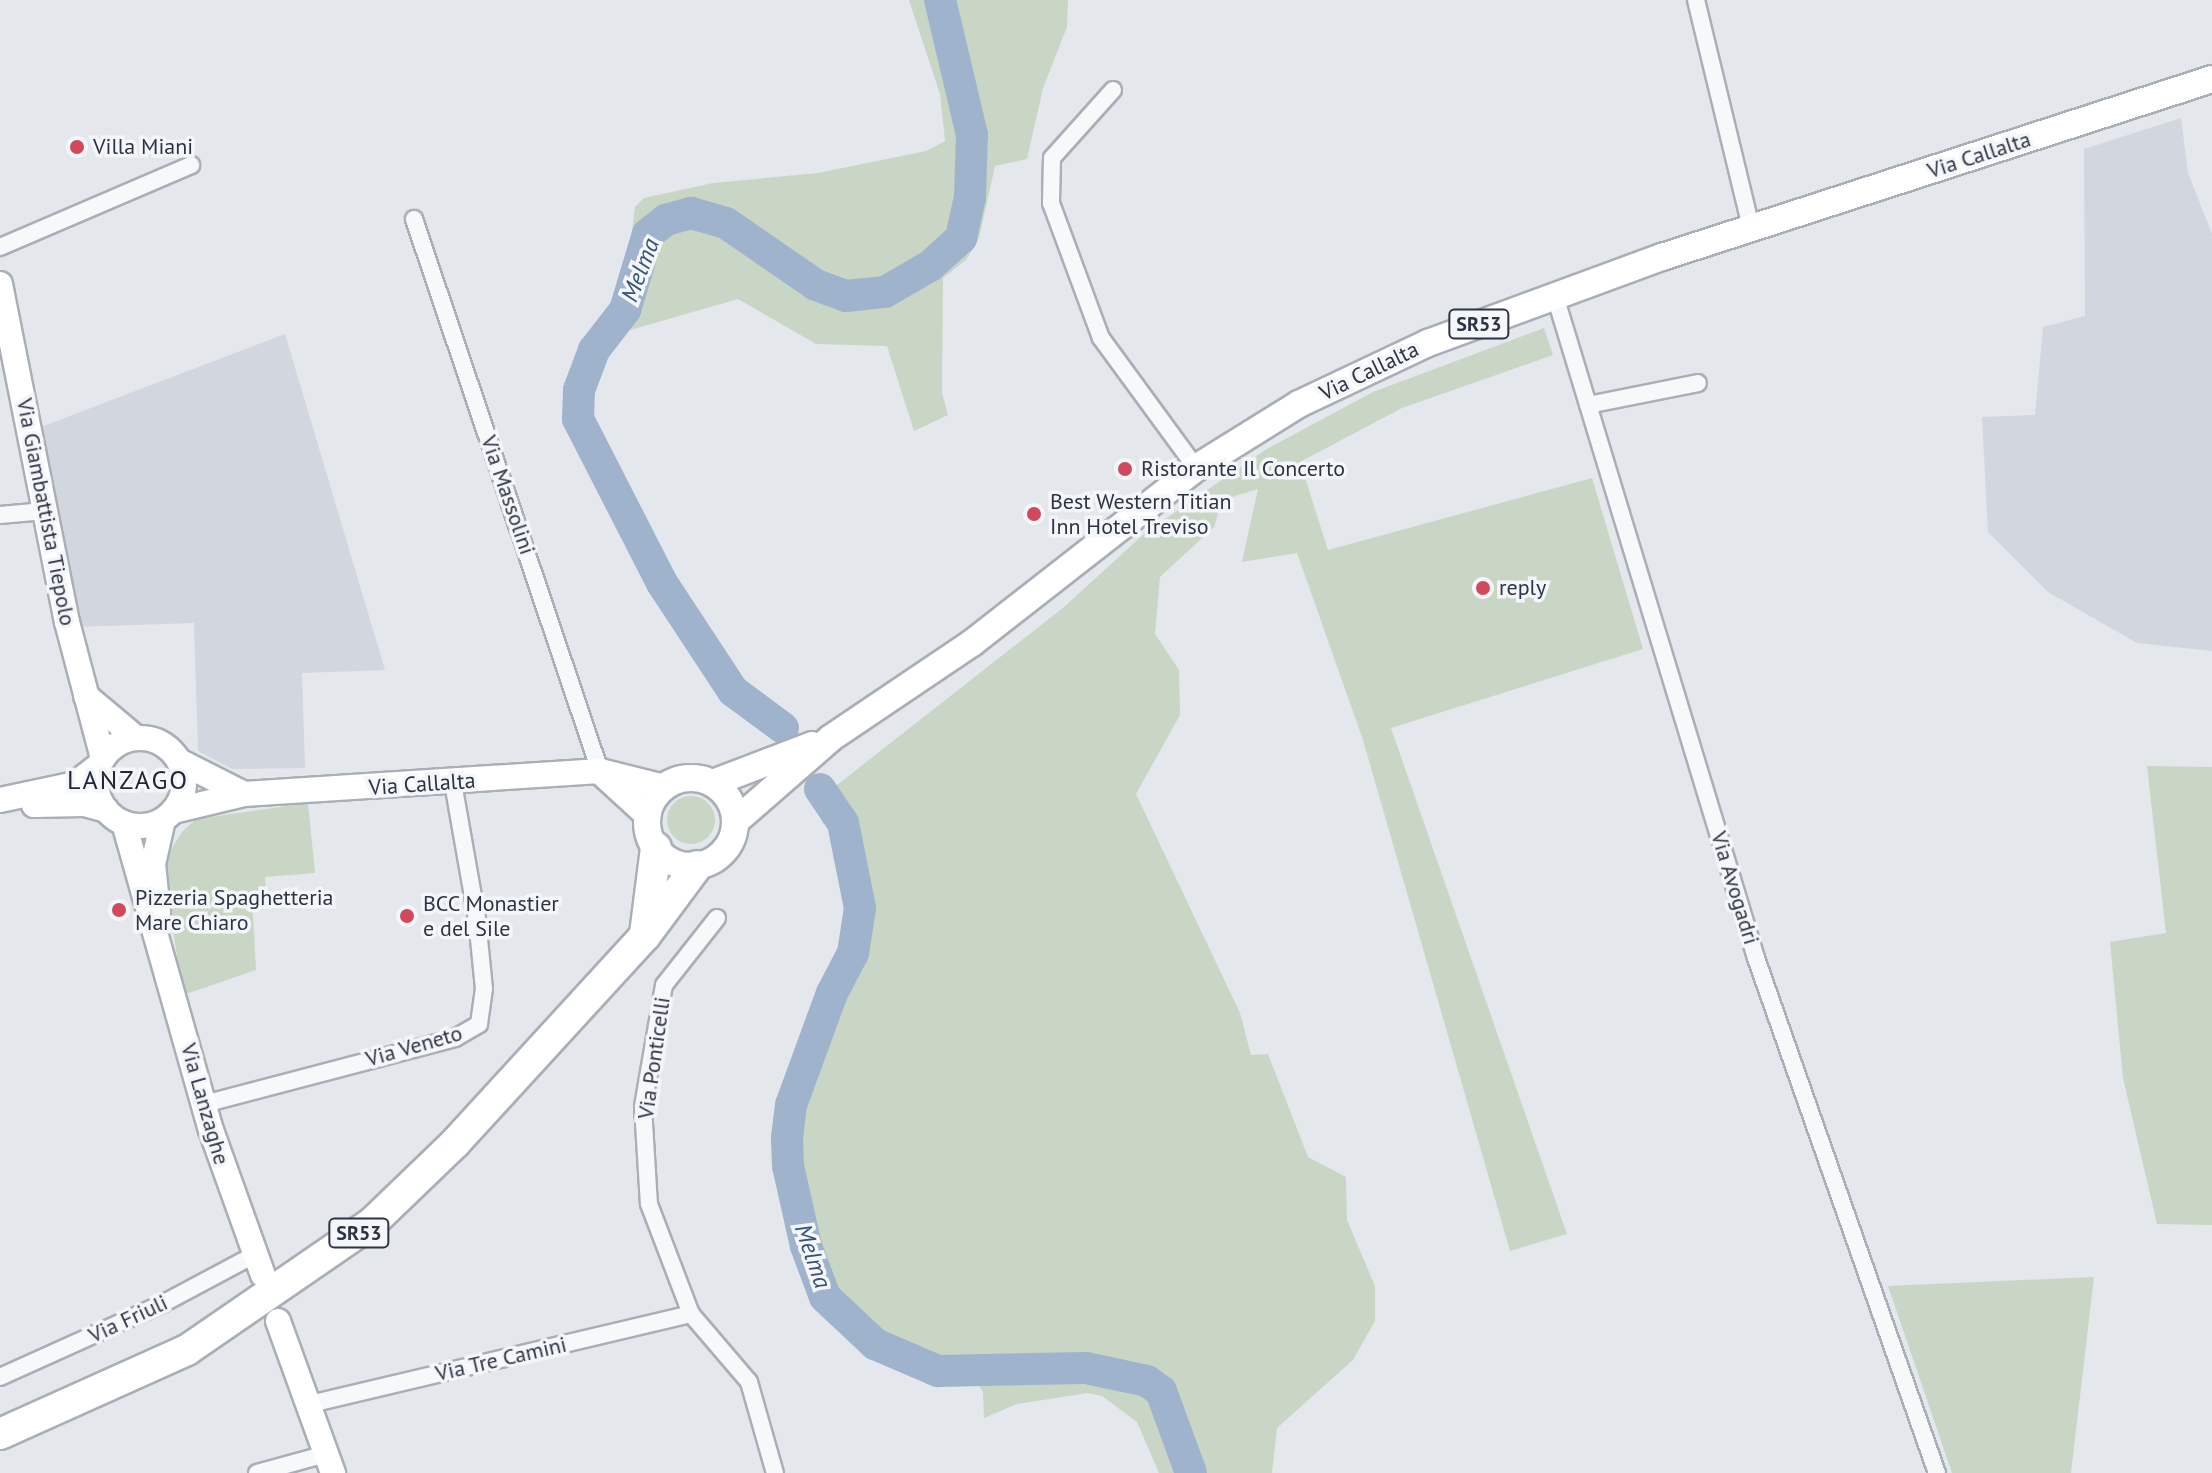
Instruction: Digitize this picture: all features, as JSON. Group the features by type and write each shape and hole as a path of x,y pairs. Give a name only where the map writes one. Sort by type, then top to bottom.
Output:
{"highway":[{"path":"645,936 656,848"},
{"name":"SR53","path":"0,1434 187,1350 373,1222 455,1143 645,936 697,866"}],"main road":[{"name":"Via Callalta","path":"736,821 831,738 972,643 1196,468 1314,397 1428,343 1555,296 1751,228 2212,79"},
{"name":"Via Callalta","path":"713,783 831,738"},
{"path":"693,778 713,783 726,795 736,821 724,852 697,866 671,861 656,848 648,816 664,787 693,778"}],"street":[{"path":"1696,0 1751,228"},
{"path":"1113,90 1052,158 1051,203 1101,338 1196,468"},
{"path":"0,247 191,165"},
{"name":"Via Massolini","path":"414,219 600,771"},
{"name":"Via Giambattista Tiepolo","path":"0,284 83,693 101,761"},
{"name":"Via Avogadri","path":"1555,296 1756,958 1937,1473"},
{"path":"1588,405 1698,383"},
{"path":"0,515 45,511"},
{"path":"83,693 136,738"},
{"name":"Via Callalta","path":"1,800 75,784 117,744 136,738 161,743 179,761 244,794"},
{"path":"101,761 96,788 115,816"},
{"path":"168,816 184,787 179,761"},
{"path":"600,771 648,816"},
{"name":"Via Callalta","path":"1,800 11,806 84,804 144,826 244,794 453,783 600,771 664,787"},
{"name":"Via Veneto","path":"204,1104 455,1038 479,1024 484,989 477,919 453,783"},
{"name":"Via Lanzaghe","path":"115,816 146,913 156,931"},
{"name":"Via Lanzaghe","path":"168,816 153,864 156,931 204,1104 259,1265"},
{"name":"Via Ponticelli","path":"717,918 664,985 643,1107 649,1204 691,1314 749,1382 775,1473"},
{"name":"Via Friuli","path":"0,1377 164,1303 259,1265"},
{"name":"Via Tre Camini","path":"310,1404 691,1314"},
{"path":"257,1473 330,1463 278,1321"}],"shaded area":[{"path":"2181,118 2188,173 2212,234 2212,651 2137,643 2048,592 1988,532 1982,417 2035,415 2043,327 2085,316 2084,149"},
{"path":"285,334 385,670 302,673 305,768 232,769 198,751 194,623 74,627 41,427"}],"green space":[{"path":"909,0 1068,0 1067,27 1043,88 1027,159 995,166 979,238 966,260 943,278 942,393 948,415 914,431 887,346 816,344 738,299 592,341 624,297 635,207 644,198 713,183 818,173 926,151 945,141 940,94"},
{"path":"1544,328 1553,355 1402,408 1300,462 1328,550 1592,478 1643,649 1391,728 1567,1234 1510,1251 1363,740 1297,553 1242,562 1258,489 1222,500 1214,527 1160,577 1155,634 1179,670 1180,715 1136,794 1240,1013 1251,1055 1268,1054 1308,1157 1346,1177 1347,1220 1375,1286 1375,1321 1353,1360 1277,1428 1272,1473 1159,1473 1137,1422 1102,1396 1088,1393 1017,1404 984,1418 983,1392 974,1378 901,1365 850,1334 828,1312 810,1279 792,1216 782,1174 784,1113 816,1018 843,965 854,922 850,862 832,818 822,824 823,796 1064,607 1145,533 1265,450 1373,392"},
{"path":"2147,766 2212,767 2212,1225 2157,1224 2123,1078 2110,942 2166,933"},
{"path":"691,796 708,803 715,820 708,837 691,844 674,837 667,820 674,803"},
{"path":"308,803 315,873 265,877 266,892 252,895 256,970 183,995 165,878 170,851 182,832 196,819"},
{"path":"2094,1277 2071,1473 1952,1473 1888,1286"}],"waterway":[{"name":"Melma","path":"783,728 733,691 662,583 578,419 579,390 594,350 625,310 648,234 666,220 691,213 726,223 816,285 846,296 885,292 930,266 961,238 970,197 972,135 940,0"},
{"name":"Melma","path":"820,789 843,823 860,908 853,953 832,993 791,1105 787,1139 788,1166 806,1246 825,1297 875,1344 938,1371 1086,1368 1147,1381 1161,1391 1191,1473"}],"place":[{"name":"Villa Miani","path":"77,147"},
{"name":"Ristorante Il Concerto","path":"1125,469"},
{"name":"Best Western Titian Inn Hotel Treviso","path":"1034,514"},
{"name":"reply","path":"1483,588"},
{"name":"Pizzeria Spaghetteria Mare Chiaro","path":"119,910"},
{"name":"BCC Monastier e del Sile","path":"407,916"}],"district":[{"name":"LANZAGO","path":"128,780"}]}
